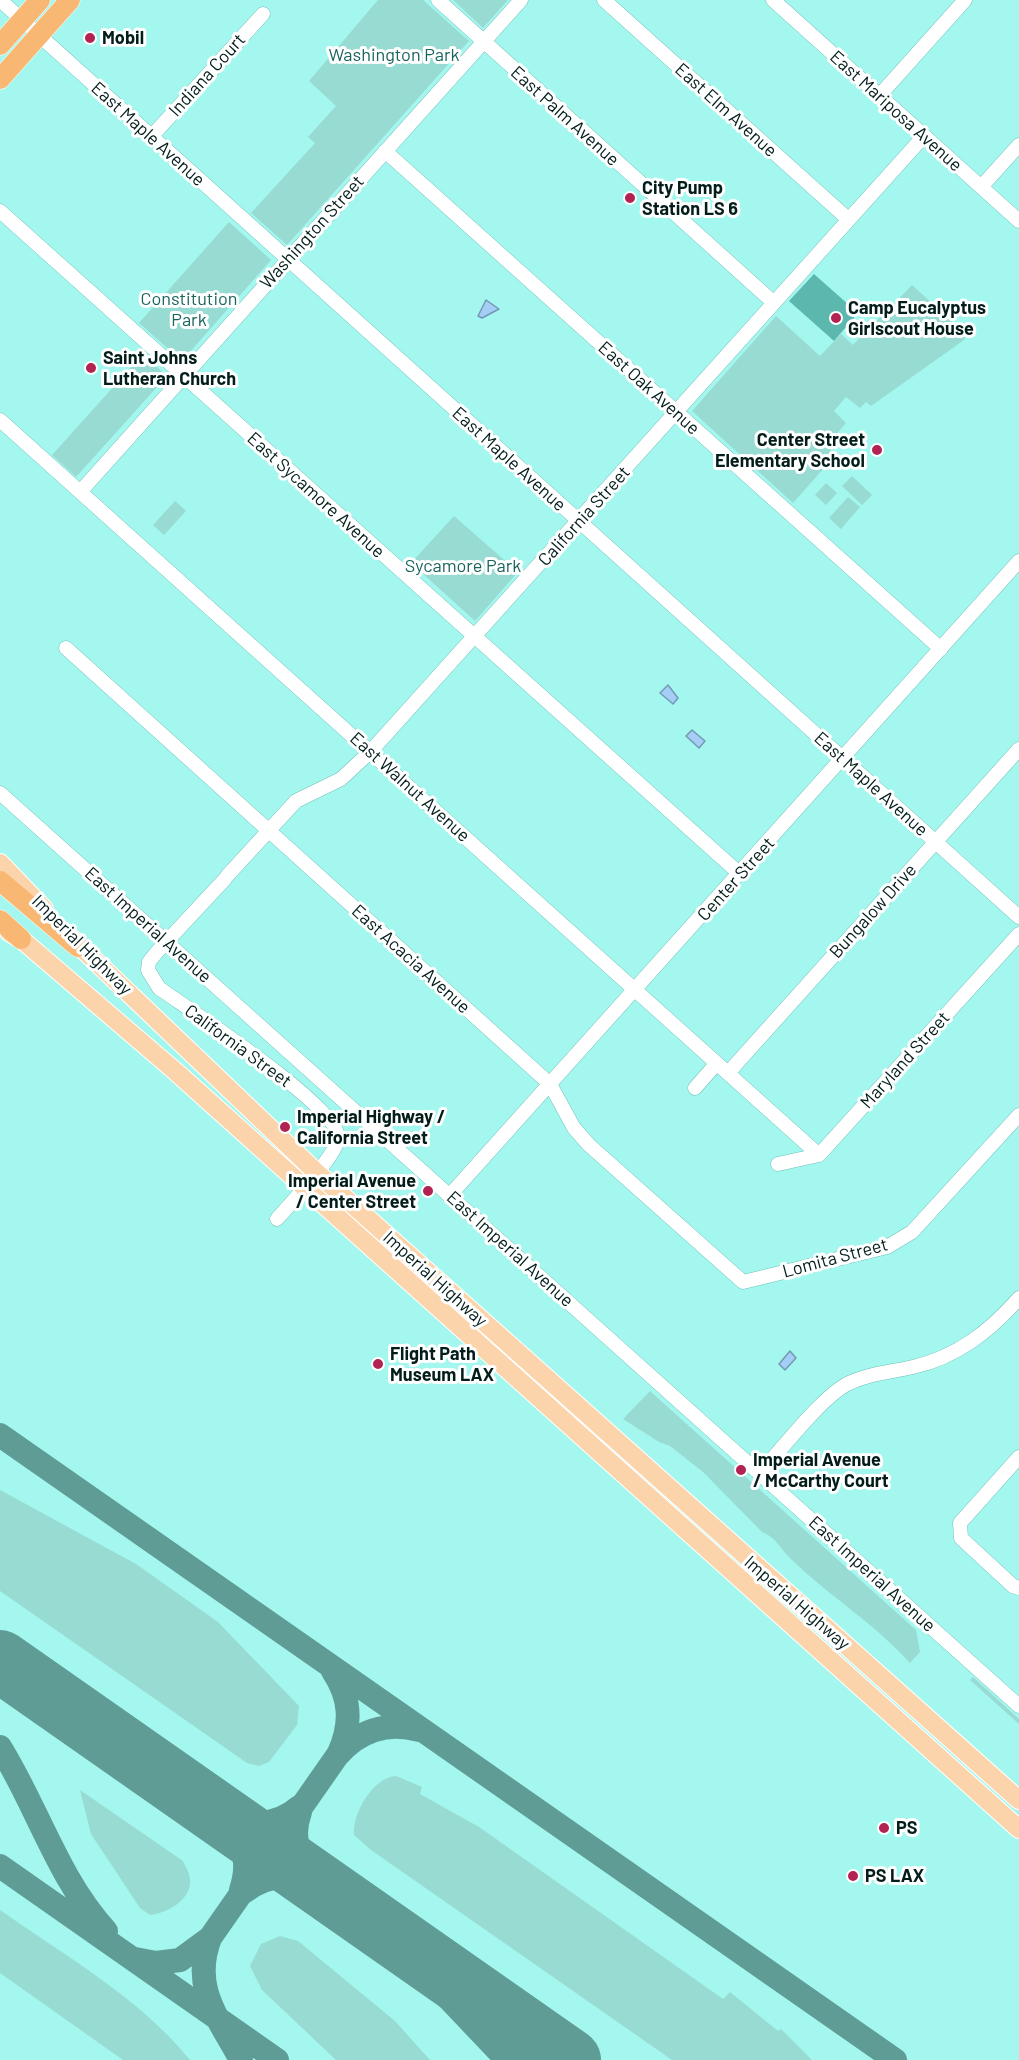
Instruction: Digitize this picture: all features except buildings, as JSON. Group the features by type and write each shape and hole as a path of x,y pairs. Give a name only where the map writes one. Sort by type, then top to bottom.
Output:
{"highway":[{"path":"0,45 40,0"},
{"path":"0,79 70,0"},
{"path":"0,881 78,947"},
{"path":"0,920 21,939"}],"main road":[{"name":"Imperial Highway","path":"0,863 78,947 164,1025 243,1105 710,1526 1019,1800"},
{"name":"Imperial Highway","path":"0,926 21,939 152,1051 1019,1829"},
{"path":"697,1542 710,1526"}],"street":[{"name":"East Maple Avenue","path":"0,0 1019,917"},
{"name":"East Palm Avenue","path":"438,0 774,303"},
{"name":"Washington Street","path":"80,492 521,0"},
{"name":"East Elm Avenue","path":"604,0 848,219"},
{"path":"879,96 965,0"},
{"name":"East Mariposa Avenue","path":"777,1 1019,221"},
{"name":"Indiana Court","path":"151,137 263,14"},
{"name":"California Street","path":"278,1219 336,1144 338,1137 335,1125 301,1091 153,983 147,970 149,962 267,830 296,801 341,779 371,751 924,136"},
{"path":"981,187 1019,145"},
{"name":"East Oak Avenue","path":"385,151 941,649"},
{"name":"East Sycamore Avenue","path":"0,211 740,874"},
{"name":"East Walnut Avenue","path":"0,420 819,1155"},
{"name":"Center Street","path":"450,1195 636,991 1019,561"},
{"name":"East Acacia Avenue","path":"66,648 550,1084 574,1128 589,1145 743,1282"},
{"name":"Bungalow Drive","path":"728,1073 1019,749"},
{"name":"East Imperial Avenue","path":"0,793 1019,1706"},
{"name":"Maryland Street","path":"819,1155 1019,934"},
{"path":"695,1088 716,1064"},
{"name":"Lomita Street","path":"743,1282 887,1247 912,1232 1019,1115"},
{"path":"778,1164 819,1155"},
{"path":"760,1473 832,1395 847,1384 918,1366 967,1346 1017,1304"},
{"path":"1019,1457 960,1523 958,1532 961,1538 1019,1588"}],"green space":[{"name":"Washington Park","path":"378,0 423,0 469,41 287,245 251,213 315,143 308,137 336,106 309,81"},
{"path":"453,0 508,0 483,28"},
{"name":"Constitution Park","path":"229,222 271,260 182,361 139,323"},
{"path":"814,274 858,313 834,341 789,301"},
{"path":"912,285 967,335 964,340 871,406 866,402 860,408 846,397 834,411 846,423 829,443 832,459 793,503 692,411 776,316 820,356 841,334 853,345"},
{"path":"143,354 167,376 76,477 52,455"},
{"path":"852,476 872,495 862,505 842,486"},
{"path":"826,483 837,493 826,505 815,495"},
{"path":"848,497 860,507 841,529 829,518"},
{"path":"175,501 186,511 164,535 153,525"},
{"name":"Sycamore Park","path":"454,516 518,572 475,621 411,563"},
{"path":"650,1391 916,1630 920,1652 910,1663 881,1635 806,1573 775,1540 762,1532 703,1472 670,1446 659,1442 623,1419"},
{"path":"0,1490 136,1564 218,1622 299,1706 297,1725 269,1762 259,1766 247,1763 0,1591"},
{"path":"973,1677 1019,1719 1019,1724 970,1680"},
{"path":"396,1776 422,1787 420,1794 479,1827 723,1999 730,1992 778,2031 781,2029 812,2060 672,2060 371,1850 354,1835 356,1817 366,1798 379,1783"},
{"path":"80,1790 183,1861 190,1877 190,1886 183,1899 171,1908 150,1915 140,1908 91,1834"},
{"path":"0,1910 125,1997 170,2037 190,2060 123,2060 0,1973"},
{"path":"280,1936 298,1941 395,2021 430,2060 336,2060 262,1990 250,1966 261,1944"}],"shaded area":[{"path":"486,300 499,309 482,318 478,316"},
{"path":"668,685 678,698 673,704 660,693"},
{"path":"692,730 705,741 699,748 686,736"},
{"path":"790,1351 796,1358 785,1370 779,1364"}],"taxiway":[{"path":"0,1435 895,2060"},
{"path":"333,1671 343,1691 348,1711 346,1732 339,1753"},
{"path":"135,1959 156,1963 180,1960 210,1938 345,1747 374,1730 396,1727 419,1730"},
{"path":"0,1747 74,1888 106,1931"},
{"path":"209,1807 234,1834 244,1853 245,1864 241,1890"},
{"path":"219,1813 239,1820 260,1823 280,1819 299,1807"},
{"path":"300,1812 296,1833 299,1852 322,1886"},
{"path":"0,1866 277,2060"},
{"path":"244,1892 264,1880 285,1877 306,1881 327,1891"},
{"path":"334,1896 432,1981 507,2060"},
{"path":"210,1938 205,1956 205,1987 216,2016 241,2060"}],"runway":[{"path":"0,1661 570,2060"}],"place":[{"name":"Mobil","path":"90,38"},
{"name":"City Pump Station LS 6","path":"630,198"},
{"name":"Camp Eucalyptus Girlscout House","path":"836,318"},
{"name":"Saint Johns Lutheran Church","path":"91,368"},
{"name":"Center Street Elementary School","path":"877,450"},
{"name":"Imperial Highway / California Street","path":"285,1127"},
{"name":"Imperial Avenue / Center Street","path":"428,1191"},
{"name":"Flight Path Museum LAX","path":"378,1364"},
{"name":"Imperial Avenue / McCarthy Court","path":"741,1470"},
{"name":"PS","path":"884,1828"},
{"name":"PS LAX","path":"853,1876"}]}
